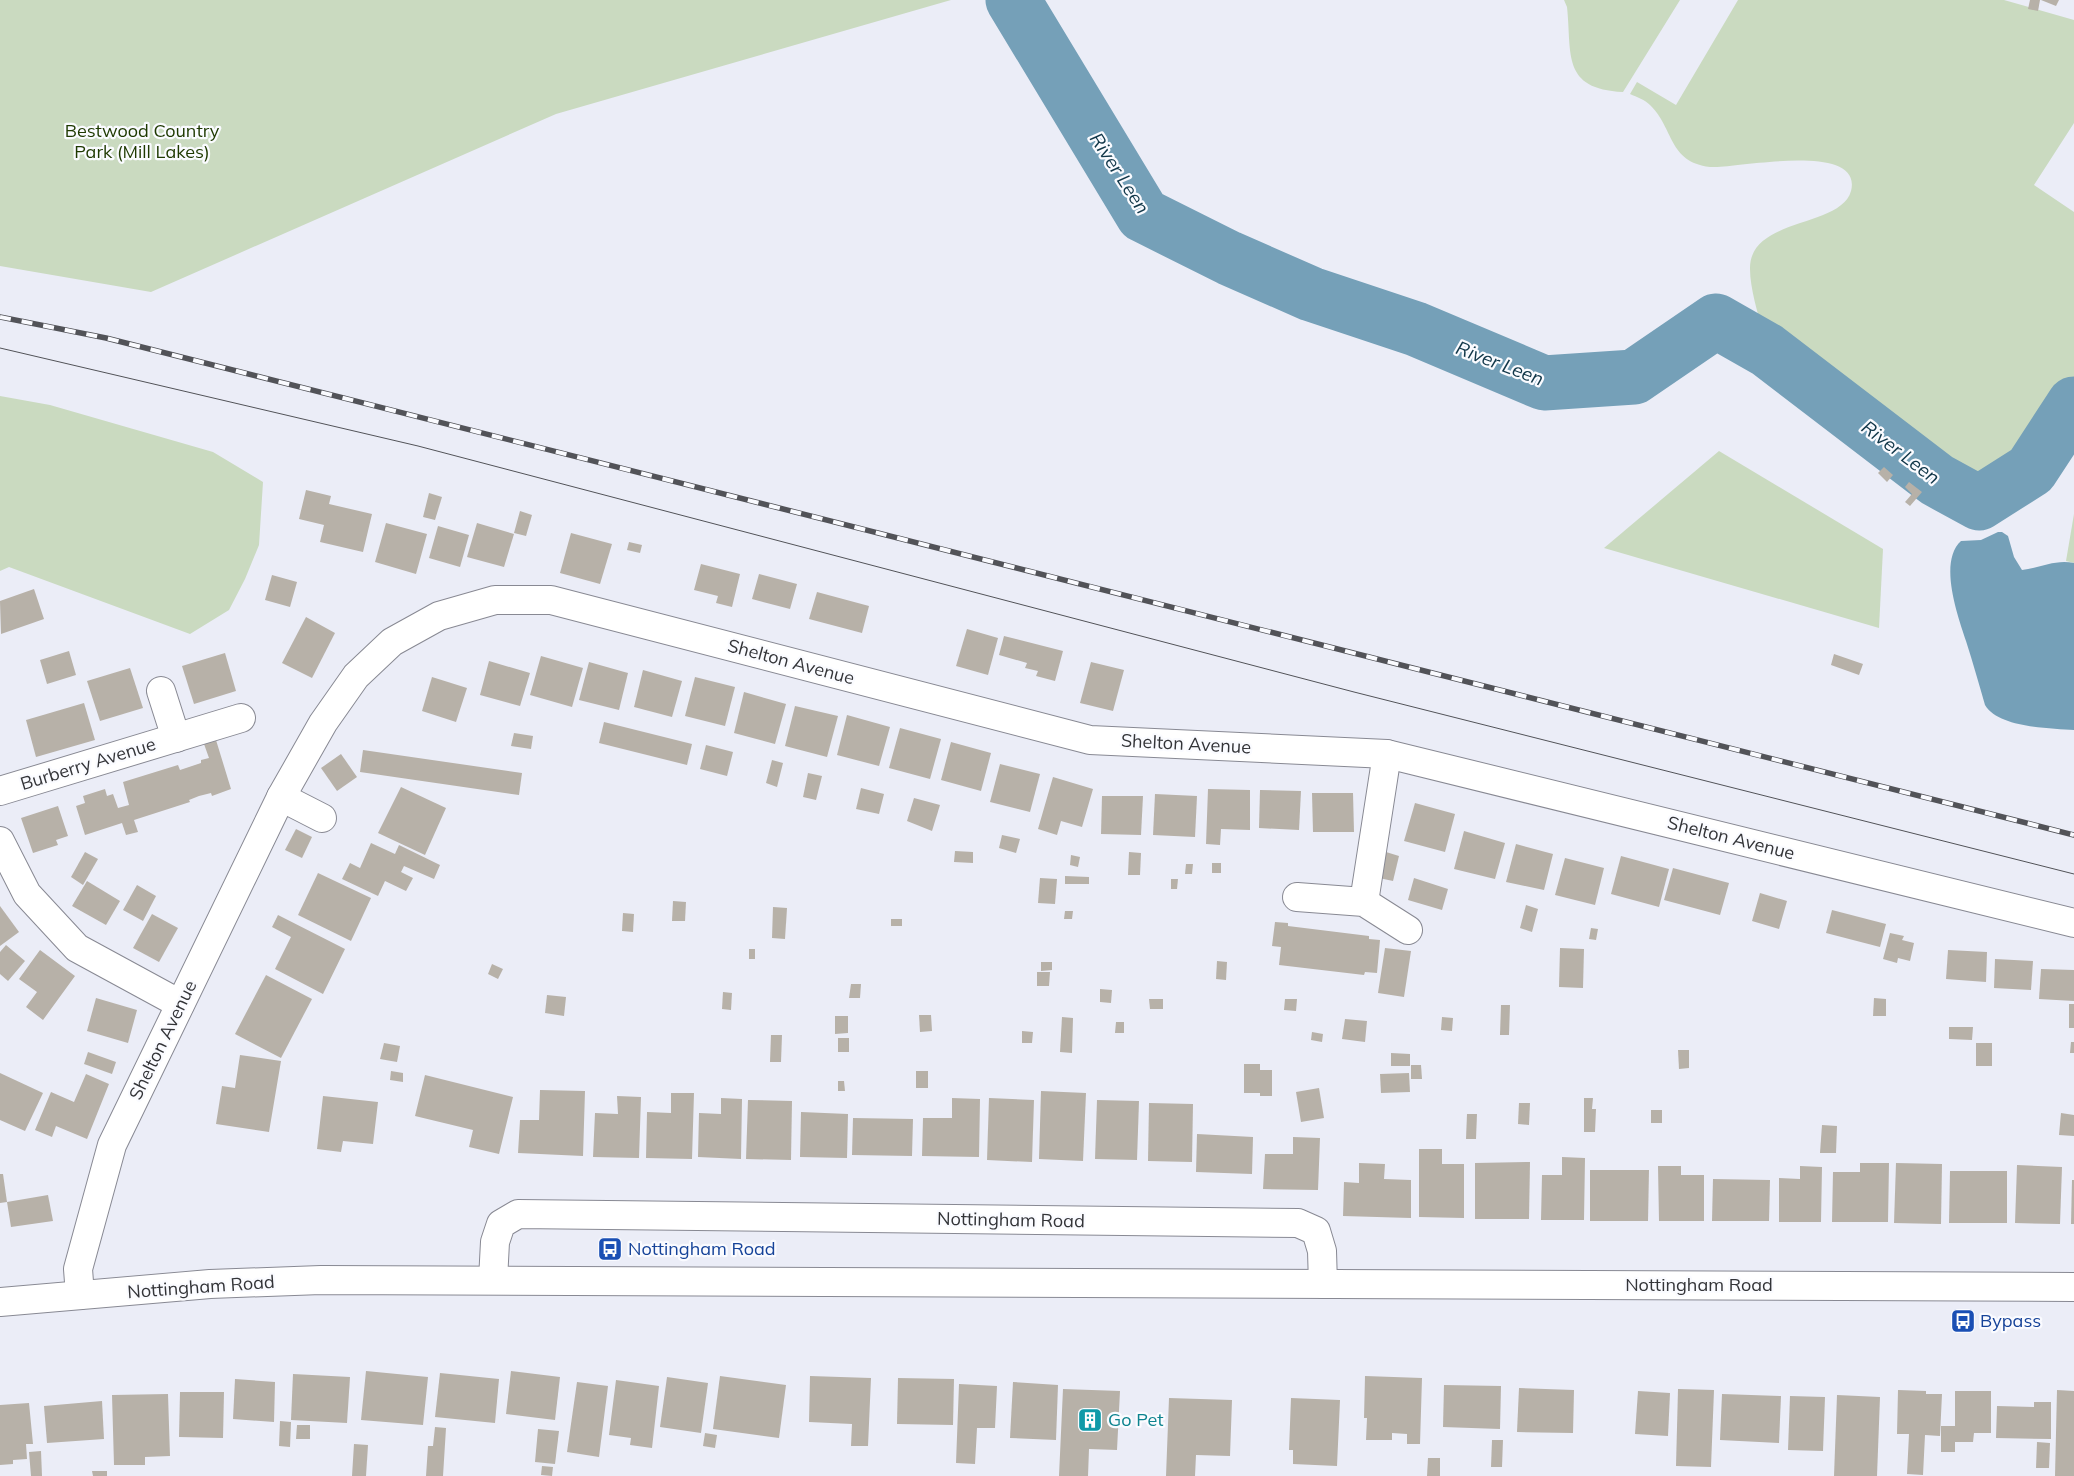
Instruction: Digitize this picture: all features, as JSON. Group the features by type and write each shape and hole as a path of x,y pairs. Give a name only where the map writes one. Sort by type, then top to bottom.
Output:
{"street":[{"name":"Shelton Avenue","path":"80,1295 78,1269 112,1145 281,796 323,723 356,676 392,642 439,616 495,600 551,600 1090,740 1388,754 2074,923"},
{"name":"Burberry Avenue","path":"161,691 176,738"},
{"name":"Burberry Avenue","path":"0,791 241,718"},
{"path":"1364,902 1388,754"},
{"path":"281,796 322,818"},
{"path":"0,841 27,894 78,948 180,1004"},
{"path":"1297,897 1364,902 1408,930"},
{"name":"Nottingham Road","path":"493,1280 495,1242 501,1224 518,1214 1298,1223 1316,1231 1322,1251 1323,1284"},
{"name":"Nottingham Road","path":"0,1302 228,1284 322,1280 2074,1287"}],"green space":[{"name":"Bestwood Country Park (Mill Lakes)","path":"0,0 951,0 556,114 151,292 0,266"},
{"path":"1564,0 1680,0 1623,92 1603,89 1589,84 1579,76 1571,54 1567,7"},
{"path":"1738,0 2004,0 2074,20 2074,123 2034,185 2074,212 2074,396 2048,446 2032,464 2011,479 1990,487 1980,487 1967,483 1948,472 1763,332 1750,276 1754,252 1764,240 1779,231 1831,211 1844,203 1851,191 1850,175 1837,166 1818,162 1767,162 1723,167 1696,164 1679,151 1658,114 1650,105 1630,94 1637,82 1676,105"},
{"path":"0,396 50,405 213,452 263,482 259,545 245,579 229,610 190,634 9,567 0,571"},
{"path":"1719,451 1883,549 1879,628 1604,548"},
{"path":"2074,514 2074,563 2066,561"}],"water":[{"path":"1998,532 2008,536 2014,557 2022,570 2060,562 2074,563 2074,730 2039,727 2013,722 1992,713 1985,705 1955,604 1950,575 1954,550 1961,541 1981,540"}],"building":[{"path":"2030,0 2040,0 2038,11 2028,9"},
{"path":"2041,0 2059,0 2056,6"},
{"path":"1884,467 1893,475 1887,482 1878,473"},
{"path":"1909,482 1922,492 1910,506 1905,502 1912,494 1905,487"},
{"path":"306,490 331,496 329,504 372,514 363,552 320,542 324,525 299,519"},
{"path":"429,493 442,497 435,520 423,517"},
{"path":"520,511 532,515 526,536 514,533"},
{"path":"386,523 427,534 416,574 375,562"},
{"path":"477,523 514,534 504,567 467,557"},
{"path":"438,526 469,535 460,567 429,558"},
{"path":"571,533 612,544 600,584 560,573"},
{"path":"629,542 642,545 640,553 627,550"},
{"path":"701,564 740,574 732,607 716,603 718,596 694,590"},
{"path":"759,574 797,584 790,609 752,599"},
{"path":"272,575 297,582 290,607 265,600"},
{"path":"34,589 44,619 1,634 0,601"},
{"path":"817,592 869,606 862,633 809,619"},
{"path":"306,617 335,633 312,678 282,663"},
{"path":"967,629 998,638 988,675 956,666"},
{"path":"1004,636 1063,651 1055,681 1036,676 1038,671 1025,668 1027,663 999,655"},
{"path":"69,651 76,675 47,684 40,660"},
{"path":"225,653 236,691 194,704 182,666"},
{"path":"1834,654 1863,664 1859,675 1831,665"},
{"path":"541,656 583,668 572,707 530,695"},
{"path":"489,661 530,673 520,706 480,695"},
{"path":"589,662 628,673 619,710 579,700"},
{"path":"1091,662 1124,670 1113,711 1080,703"},
{"path":"130,668 143,708 100,721 87,681"},
{"path":"643,670 682,681 672,717 634,707"},
{"path":"432,677 467,688 456,722 422,711"},
{"path":"695,677 735,687 725,726 685,716"},
{"path":"744,692 786,704 775,744 734,733"},
{"path":"84,703 95,740 36,757 26,720"},
{"path":"795,706 838,716 827,757 785,746"},
{"path":"847,715 890,727 879,766 837,755"},
{"path":"604,722 692,744 687,765 599,743"},
{"path":"900,728 941,739 930,779 889,768"},
{"path":"514,733 533,736 531,749 511,746"},
{"path":"216,740 231,789 212,796 211,793 199,796 189,800 190,802 134,820 138,832 126,835 122,823 85,835 76,806 85,803 83,796 105,789 107,796 113,794 118,808 129,805 123,782 178,765 180,770 201,763 201,760 209,758 204,744"},
{"path":"951,742 991,753 981,791 941,780"},
{"path":"706,745 733,752 727,776 700,769"},
{"path":"363,750 522,773 519,795 360,772"},
{"path":"341,754 357,777 337,791 321,768"},
{"path":"772,760 783,763 777,787 766,783"},
{"path":"1000,764 1040,774 1030,812 990,802"},
{"path":"808,773 822,776 816,800 803,797"},
{"path":"1053,777 1093,789 1082,827 1061,821 1057,835 1038,829"},
{"path":"401,787 446,808 425,855 378,833"},
{"path":"861,788 884,794 879,814 856,809"},
{"path":"1208,789 1250,790 1250,830 1221,829 1220,845 1206,844"},
{"path":"1260,790 1301,791 1299,830 1259,828"},
{"path":"1312,793 1353,793 1354,832 1313,832"},
{"path":"1155,794 1197,796 1195,837 1153,835"},
{"path":"1102,796 1143,796 1141,835 1101,834"},
{"path":"914,798 940,805 932,831 907,821"},
{"path":"1415,803 1455,814 1445,852 1404,841"},
{"path":"58,806 68,836 56,840 58,845 33,853 21,818"},
{"path":"296,829 312,837 302,858 285,850"},
{"path":"1464,831 1505,843 1495,879 1454,869"},
{"path":"1002,835 1020,839 1016,853 999,848"},
{"path":"371,843 395,854 399,845 440,865 434,879 404,866 401,872 413,878 406,891 385,881 378,896 342,879 350,863 360,868"},
{"path":"1516,844 1553,854 1544,890 1506,882"},
{"path":"955,851 973,852 973,863 954,862"},
{"path":"85,852 98,859 83,885 71,877"},
{"path":"1129,852 1141,853 1140,875 1128,875"},
{"path":"1386,852 1399,856 1393,881 1379,878"},
{"path":"1071,855 1080,857 1078,867 1070,865"},
{"path":"1621,856 1669,869 1659,907 1611,894"},
{"path":"1565,858 1604,868 1595,905 1555,895"},
{"path":"1212,863 1221,863 1221,873 1212,873"},
{"path":"1186,864 1193,864 1192,874 1185,874"},
{"path":"1673,868 1729,883 1720,915 1664,900"},
{"path":"318,873 371,898 351,941 298,915"},
{"path":"1065,876 1089,877 1089,884 1065,884"},
{"path":"1040,878 1057,879 1055,904 1038,903"},
{"path":"1414,878 1448,889 1442,910 1408,900"},
{"path":"1171,879 1178,879 1177,889 1171,889"},
{"path":"87,881 120,901 106,925 72,906"},
{"path":"137,885 156,896 143,921 123,910"},
{"path":"1760,893 1787,901 1779,929 1752,921"},
{"path":"673,901 686,902 685,921 672,921"},
{"path":"1526,905 1538,909 1532,932 1520,928"},
{"path":"0,906 19,932 0,946"},
{"path":"773,907 787,908 785,939 772,938"},
{"path":"1832,910 1886,924 1880,947 1826,933"},
{"path":"1065,911 1073,911 1072,919 1064,919"},
{"path":"623,913 634,914 633,932 622,931"},
{"path":"152,914 178,928 159,962 133,948"},
{"path":"278,915 345,949 323,994 275,969 291,937 272,927"},
{"path":"891,919 902,919 902,926 891,926"},
{"path":"1275,922 1288,923 1288,926 1369,936 1369,939 1380,940 1377,973 1365,972 1364,975 1279,965 1281,947 1272,946"},
{"path":"1591,928 1598,929 1596,940 1589,939"},
{"path":"1890,933 1904,936 1902,940 1914,943 1910,961 1898,958 1897,963 1883,959"},
{"path":"6,945 25,961 8,981 0,974 0,952"},
{"path":"1385,948 1411,951 1404,997 1378,993"},
{"path":"1560,948 1584,949 1583,988 1559,987"},
{"path":"749,949 755,949 755,959 749,959"},
{"path":"40,950 75,976 43,1020 26,1007 37,992 19,979"},
{"path":"1948,950 1987,952 1986,982 1946,979"},
{"path":"1995,959 2033,961 2031,990 1994,988"},
{"path":"1217,961 1227,962 1226,980 1216,979"},
{"path":"1041,962 1052,962 1052,970 1041,971"},
{"path":"492,964 503,969 498,979 488,974"},
{"path":"2041,969 2074,970 2074,1001 2039,999"},
{"path":"1037,972 1050,972 1049,986 1037,986"},
{"path":"266,975 312,999 281,1058 235,1034"},
{"path":"851,984 861,984 860,998 849,998"},
{"path":"1100,989 1112,990 1111,1003 1100,1002"},
{"path":"723,992 732,993 731,1010 722,1009"},
{"path":"547,995 566,997 564,1016 545,1013"},
{"path":"96,998 137,1010 128,1043 87,1031"},
{"path":"1874,998 1886,999 1886,1016 1873,1016"},
{"path":"1149,999 1163,999 1163,1009 1150,1009"},
{"path":"1285,999 1297,999 1296,1011 1284,1010"},
{"path":"2069,1004 2074,1004 2074,1028 2069,1028"},
{"path":"1501,1005 1510,1005 1509,1035 1500,1035"},
{"path":"919,1015 931,1015 932,1031 920,1032"},
{"path":"835,1016 848,1016 848,1033 835,1034"},
{"path":"1062,1017 1073,1018 1072,1053 1060,1052"},
{"path":"1442,1017 1453,1018 1452,1031 1441,1030"},
{"path":"1345,1019 1367,1021 1365,1042 1342,1039"},
{"path":"1116,1022 1124,1022 1124,1033 1115,1033"},
{"path":"1949,1027 1973,1027 1972,1040 1949,1039"},
{"path":"1022,1031 1033,1032 1032,1043 1022,1043"},
{"path":"1312,1032 1323,1034 1322,1042 1311,1040"},
{"path":"771,1035 782,1035 781,1062 770,1062"},
{"path":"838,1038 849,1038 849,1052 838,1052"},
{"path":"2071,1042 2074,1042 2074,1053 2070,1053"},
{"path":"384,1043 400,1046 397,1062 380,1059"},
{"path":"1976,1043 1992,1043 1992,1066 1976,1066"},
{"path":"1678,1050 1689,1050 1689,1068 1679,1069"},
{"path":"88,1052 116,1062 112,1074 84,1064"},
{"path":"1391,1053 1410,1054 1410,1066 1391,1066"},
{"path":"240,1055 281,1061 269,1132 216,1124 222,1086 235,1088"},
{"path":"1244,1064 1260,1064 1260,1070 1272,1070 1272,1096 1260,1096 1260,1093 1244,1093"},
{"path":"1411,1065 1421,1065 1422,1079 1411,1079"},
{"path":"391,1071 403,1073 403,1082 390,1080"},
{"path":"916,1071 928,1071 928,1088 916,1088"},
{"path":"0,1073 43,1093 25,1131 0,1120"},
{"path":"1409,1073 1410,1092 1381,1093 1380,1074"},
{"path":"86,1074 109,1084 87,1139 56,1126 52,1137 35,1130 51,1092 74,1102"},
{"path":"425,1075 513,1097 499,1154 469,1147 473,1130 415,1116"},
{"path":"838,1081 844,1081 845,1091 838,1091"},
{"path":"1319,1088 1324,1118 1301,1122 1296,1092"},
{"path":"540,1090 585,1091 583,1156 518,1153 520,1120 539,1120"},
{"path":"1041,1091 1086,1093 1083,1161 1039,1159"},
{"path":"671,1093 694,1093 692,1159 646,1158 647,1112 671,1113"},
{"path":"323,1096 378,1102 373,1144 343,1141 341,1152 317,1149"},
{"path":"617,1096 641,1097 639,1158 593,1157 595,1113 618,1114"},
{"path":"721,1098 742,1099 741,1159 698,1157 699,1113 721,1114"},
{"path":"952,1098 980,1099 979,1157 922,1156 923,1118 952,1118"},
{"path":"989,1098 1034,1100 1032,1162 987,1160"},
{"path":"1584,1098 1593,1098 1592,1109 1596,1109 1595,1132 1584,1132"},
{"path":"748,1100 792,1101 791,1160 746,1159"},
{"path":"1097,1100 1139,1101 1137,1160 1095,1159"},
{"path":"1149,1103 1193,1104 1192,1162 1148,1161"},
{"path":"1519,1103 1530,1103 1529,1125 1518,1124"},
{"path":"1651,1110 1662,1110 1662,1123 1651,1123"},
{"path":"801,1112 848,1114 847,1158 800,1157"},
{"path":"2061,1113 2074,1115 2074,1136 2059,1135"},
{"path":"1467,1114 1477,1114 1476,1139 1466,1139"},
{"path":"853,1118 913,1119 912,1156 852,1155"},
{"path":"1822,1125 1837,1126 1836,1153 1820,1153"},
{"path":"1197,1134 1253,1137 1252,1174 1196,1172"},
{"path":"1293,1137 1320,1138 1318,1190 1263,1189 1265,1154 1293,1154"},
{"path":"1419,1149 1442,1149 1442,1164 1464,1164 1464,1218 1419,1217"},
{"path":"1562,1157 1585,1158 1584,1220 1541,1220 1542,1175 1562,1175"},
{"path":"1530,1162 1529,1219 1475,1219 1475,1163"},
{"path":"1359,1163 1385,1164 1384,1179 1411,1180 1411,1218 1343,1216 1344,1182 1359,1183"},
{"path":"1860,1163 1889,1163 1888,1222 1832,1222 1833,1172 1860,1172"},
{"path":"1896,1163 1942,1164 1941,1224 1894,1223"},
{"path":"2017,1165 2062,1167 2060,1224 2015,1223"},
{"path":"1658,1166 1681,1166 1681,1175 1704,1175 1704,1221 1659,1221"},
{"path":"1800,1166 1822,1167 1821,1222 1779,1222 1779,1178 1800,1179"},
{"path":"1590,1170 1649,1170 1648,1221 1590,1221"},
{"path":"1950,1171 2007,1171 2007,1223 1949,1223"},
{"path":"0,1174 3,1174 7,1202 0,1203"},
{"path":"1713,1179 1770,1180 1769,1221 1712,1221"},
{"path":"2072,1180 2074,1180 2074,1224 2071,1224"},
{"path":"48,1195 53,1221 11,1227 7,1202"},
{"path":"366,1371 428,1377 423,1425 361,1420"},
{"path":"511,1371 560,1377 555,1420 506,1414"},
{"path":"440,1373 499,1379 495,1423 435,1417"},
{"path":"293,1374 350,1377 347,1423 291,1420"},
{"path":"720,1376 786,1385 779,1438 713,1429"},
{"path":"810,1376 871,1378 868,1446 851,1446 852,1424 809,1422"},
{"path":"1365,1376 1422,1378 1420,1444 1407,1444 1407,1434 1392,1433 1392,1440 1366,1440 1367,1418 1364,1418"},
{"path":"667,1377 708,1383 701,1433 660,1427"},
{"path":"898,1378 954,1379 953,1425 897,1424"},
{"path":"235,1379 275,1382 274,1422 233,1419"},
{"path":"616,1380 659,1386 652,1448 630,1445 631,1438 609,1435"},
{"path":"577,1382 608,1386 599,1457 567,1452"},
{"path":"1013,1382 1058,1385 1056,1440 1010,1438"},
{"path":"959,1384 997,1386 995,1428 977,1428 975,1464 956,1463"},
{"path":"1444,1385 1501,1386 1500,1429 1443,1427"},
{"path":"1519,1388 1574,1390 1573,1433 1517,1432"},
{"name":"Go Pet","path":"1063,1389 1120,1391 1117,1450 1089,1449 1088,1476 1059,1476"},
{"path":"1678,1389 1714,1390 1711,1467 1676,1466"},
{"path":"1898,1390 1926,1391 1926,1394 1942,1394 1940,1436 1925,1435 1923,1475 1907,1474 1909,1434 1897,1434"},
{"path":"2057,1390 2074,1391 2074,1476 2055,1476"},
{"path":"1638,1391 1670,1393 1668,1436 1635,1434"},
{"path":"1955,1391 1991,1391 1991,1433 1974,1433 1973,1442 1955,1442 1955,1452 1941,1452 1941,1426 1955,1426"},
{"path":"180,1392 224,1392 223,1438 179,1437"},
{"path":"168,1394 170,1456 145,1457 145,1465 114,1465 112,1395"},
{"path":"1722,1394 1781,1396 1779,1443 1720,1440"},
{"path":"1837,1395 1880,1397 1877,1476 1834,1476"},
{"path":"1790,1396 1825,1397 1823,1451 1788,1450"},
{"path":"1169,1398 1232,1400 1230,1456 1196,1455 1195,1476 1166,1476"},
{"path":"1291,1398 1340,1400 1337,1466 1293,1464 1293,1450 1289,1450"},
{"path":"102,1401 104,1439 47,1443 44,1406"},
{"path":"2034,1402 2051,1402 2051,1439 1996,1438 1997,1406 2034,1407"},
{"path":"29,1403 33,1444 26,1444 27,1459 13,1460 13,1464 0,1465 0,1405"},
{"path":"280,1421 291,1422 290,1447 279,1446"},
{"path":"297,1425 310,1425 310,1439 296,1439"},
{"path":"435,1427 446,1428 443,1476 426,1476 428,1446 433,1446"},
{"path":"538,1429 559,1431 555,1464 535,1462"},
{"path":"705,1433 717,1435 715,1448 703,1446"},
{"path":"1492,1440 1503,1440 1502,1467 1491,1467"},
{"path":"2037,1442 2050,1443 2049,1468 2036,1468"},
{"path":"354,1444 368,1445 366,1476 352,1476"},
{"path":"41,1451 42,1476 31,1476 29,1452"},
{"path":"1428,1458 1440,1458 1440,1476 1427,1476"},
{"path":"542,1466 553,1467 552,1476 541,1475"},
{"path":"92,1471 107,1471 107,1476 93,1476"}],"waterway":[{"name":"River Leen","path":"1013,0 1143,215 1229,258 1311,294 1416,329 1544,383 1634,377 1716,321 1767,350 1937,480 1979,503 2031,470 2074,404"}],"tram line":[{"path":"0,348 418,446 1354,692 2074,874"}],"railway":[{"path":"0,317 106,338 2074,835"}],"place":[{"name":"Nottingham Road","path":"610,1249"},
{"name":"Bypass","path":"1963,1321"},
{"name":"Go Pet","path":"1090,1420"}]}
